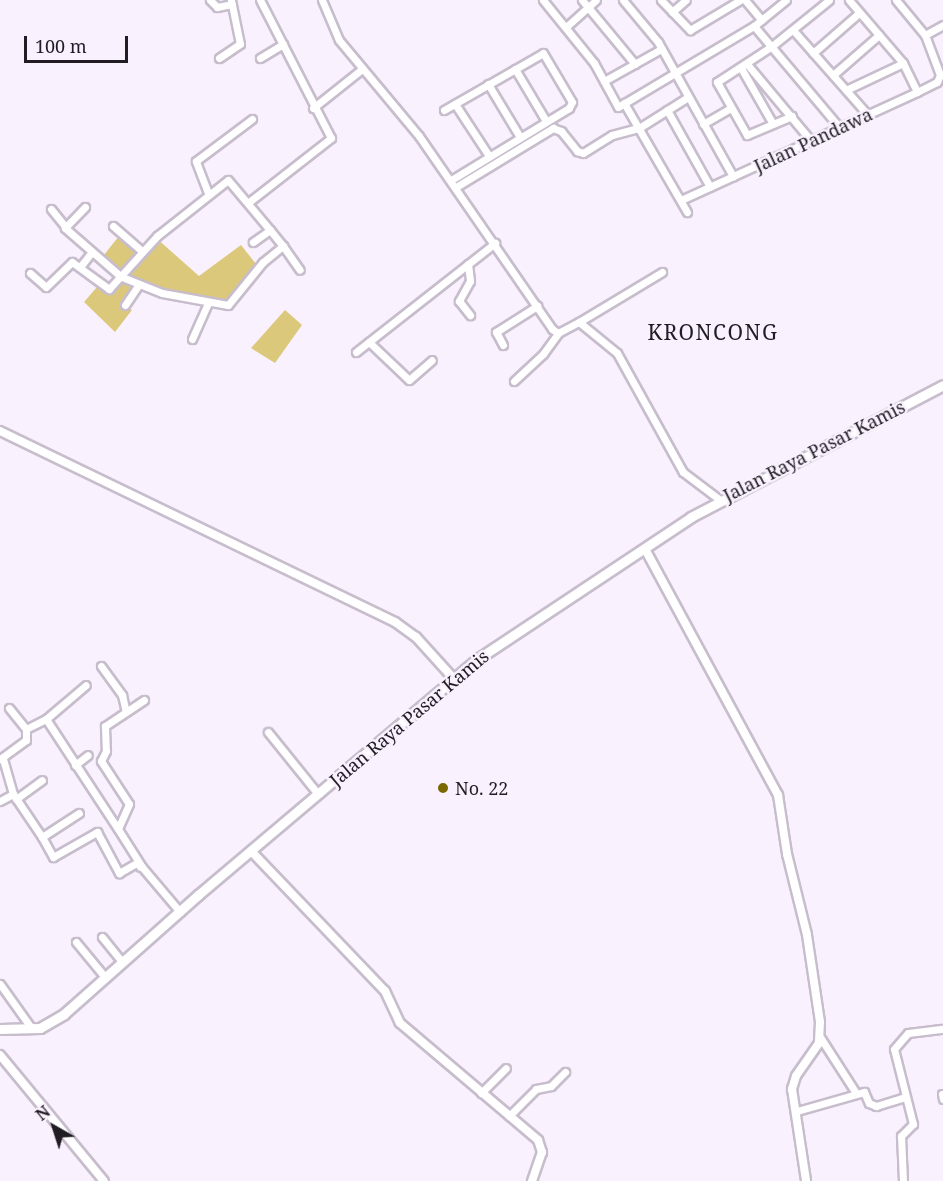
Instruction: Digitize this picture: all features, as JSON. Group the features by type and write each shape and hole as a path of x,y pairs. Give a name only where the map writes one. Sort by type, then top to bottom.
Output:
{"main road":[{"name":"Jalan Raya Pasar Kamis","path":"0,1029 32,1029 64,1014 250,850 476,660 720,500 943,385"}],"street":[{"path":"210,0 217,8 232,2 240,44 219,58"},
{"path":"249,202 330,140 329,131 313,108 284,44 260,0"},
{"path":"322,0 339,40 398,108 558,333"},
{"path":"543,0 566,27 604,81 618,107 754,26 786,0"},
{"path":"582,0 635,64"},
{"path":"566,27 596,0"},
{"path":"622,0 662,49 733,176"},
{"path":"661,0 690,30 740,0"},
{"path":"672,12 686,0"},
{"path":"745,0 762,20"},
{"path":"792,116 747,135 717,83 772,46 829,0"},
{"path":"849,0 903,63 917,92"},
{"path":"896,0 925,35 942,74"},
{"path":"813,53 859,13"},
{"path":"925,35 943,25"},
{"path":"754,26 840,128"},
{"path":"793,30 868,115"},
{"path":"833,75 879,35"},
{"path":"260,58 284,44"},
{"path":"604,81 662,49"},
{"path":"444,110 543,53 572,99 571,106 451,180"},
{"path":"846,90 903,63"},
{"path":"744,66 792,116 812,142"},
{"path":"744,66 773,124"},
{"path":"313,108 362,69"},
{"path":"515,69 546,121"},
{"name":"Jalan Pandawa","path":"681,200 917,92 937,82 942,74"},
{"path":"488,84 520,137"},
{"path":"456,187 553,128 581,153 612,135 639,128 688,97"},
{"path":"624,103 687,212"},
{"path":"455,104 489,156"},
{"path":"703,124 731,108"},
{"path":"667,110 710,186"},
{"path":"208,193 196,161 252,119"},
{"path":"30,273 46,287 69,262 80,267 107,289 142,251 208,193 230,180 300,270"},
{"path":"65,226 85,207"},
{"path":"51,208 91,253 120,276 139,284 208,303 232,303 263,262 283,246"},
{"path":"113,226 142,251"},
{"path":"253,242 270,230"},
{"path":"357,352 495,243"},
{"path":"80,267 91,253"},
{"path":"468,264 471,276 459,301 470,315"},
{"path":"514,381 543,354 558,333 662,272"},
{"path":"125,305 139,284"},
{"path":"192,339 208,303"},
{"path":"503,345 496,332 537,306"},
{"path":"579,322 620,356 683,472 720,500"},
{"path":"369,342 409,380 432,360"},
{"path":"0,431 395,622 416,637 453,678"},
{"path":"645,549 778,795 816,982 820,1037 856,1094"},
{"path":"101,666 122,695 126,712"},
{"path":"26,729 46,719 86,685"},
{"path":"118,829 129,804 101,761 106,751 105,726 144,700"},
{"path":"9,708 26,729 26,740 2,759 14,796 54,857 97,832 119,873 138,862 179,912"},
{"path":"46,719 142,867 179,912"},
{"path":"268,732 318,795"},
{"path":"75,765 88,755"},
{"path":"0,801 42,780"},
{"path":"42,837 79,813"},
{"path":"250,850 385,991 400,1023 542,1145 532,1181"},
{"path":"102,937 122,962"},
{"path":"76,942 105,977"},
{"path":"0,984 32,1029"},
{"path":"903,1181 902,1137 913,1124 894,1054 896,1044 918,1030 943,1029"},
{"path":"806,1181 793,1083 820,1037"},
{"path":"0,1055 104,1181"},
{"path":"481,1093 506,1068"},
{"path":"509,1116 536,1089 551,1086 565,1071"},
{"path":"797,1111 864,1092 869,1103 876,1106 906,1097"}],"shaded area":[{"path":"119,236 136,254 155,237 199,276 241,245 256,264 230,307 135,287 123,306 132,310 115,332 84,302 97,287 109,295 122,279 100,260"},
{"path":"285,310 302,325 275,363 251,348"}],"place":[{"name":"No. 22","path":"443,788"}],"district":[{"name":"KRONCONG","path":"713,332"}]}
